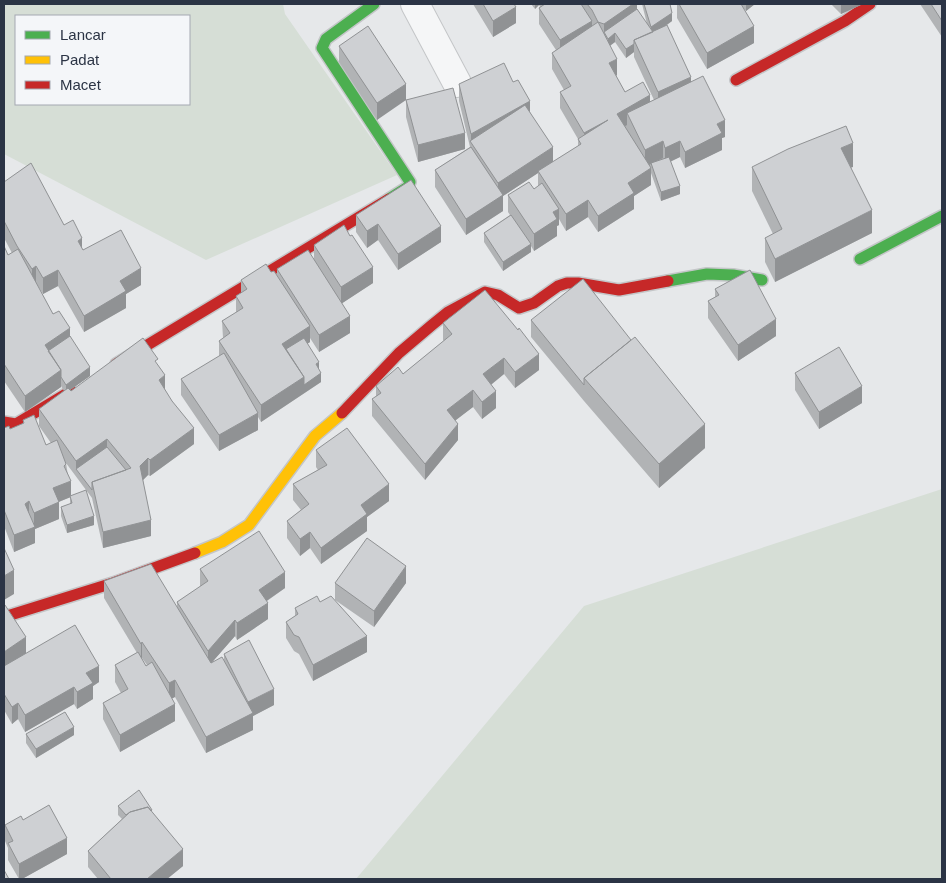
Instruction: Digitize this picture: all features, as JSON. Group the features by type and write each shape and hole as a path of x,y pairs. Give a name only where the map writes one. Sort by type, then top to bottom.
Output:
{"street":[{"path":"108,369 408,187 410,182 322,48 326,39 374,4"},
{"path":"415,4 457,83"},
{"path":"736,80 870,4"},
{"path":"860,259 942,216"},
{"path":"4,617 179,560 222,542 249,525 315,436 351,405 399,353 448,312 485,292 494,294 519,308 534,303 558,286 567,283 619,290 707,274 733,275 762,280"},
{"path":"4,422 16,424 83,384"}],"shaded area":[{"path":"4,4 283,4 285,14 397,175 206,260 4,154"},
{"path":"942,489 942,879 356,879 584,606"}],"building":[{"path":"483,4 514,4 516,7 493,21"},
{"path":"545,4 581,4 592,21 560,40 539,8"},
{"path":"587,4 633,4 604,24 598,22"},
{"path":"644,4 670,4 672,13 651,27"},
{"path":"679,4 741,4 754,26 707,53"},
{"path":"931,4 942,4 942,21"},
{"path":"637,9 653,32 634,40 634,44 626,49 615,33 608,39 604,32"},
{"path":"598,22 617,59 609,63 625,92 643,82 650,95 617,114 651,168 628,183 634,193 598,216 588,200 566,214 538,171 581,144 578,139 608,120 584,133 560,92 571,86 552,53"},
{"path":"667,25 691,77 658,92 634,40"},
{"path":"368,26 406,84 377,103 339,46"},
{"path":"504,63 513,82 518,80 530,101 471,134 459,84"},
{"path":"703,76 725,120 717,124 722,133 685,152 680,141 665,148 663,141 645,150 627,113"},
{"path":"453,88 465,133 418,145 406,100"},
{"path":"525,105 553,147 498,183 470,141"},
{"path":"846,126 853,143 841,148 872,210 775,259 765,238 782,229 752,167 788,149"},
{"path":"471,147 503,195 466,219 435,170"},
{"path":"669,157 680,186 661,192 651,163"},
{"path":"31,163 64,225 73,220 82,238 78,241 83,250 121,230 141,268 120,281 126,291 84,316 58,270 43,278 36,266 32,269 4,221 4,182"},
{"path":"411,180 441,226 398,254 378,224 367,231 356,215"},
{"path":"529,182 534,189 542,183 559,209 553,212 557,219 534,234 508,195"},
{"path":"511,215 531,244 503,262 484,233"},
{"path":"344,225 373,267 341,287 314,245"},
{"path":"4,246 8,255 18,249 53,314 59,311 70,328 45,345 61,370 25,396 4,364"},
{"path":"308,250 350,316 319,335 277,269"},
{"path":"266,264 271,272 274,271 310,326 282,344 304,377 261,405 219,341 230,333 222,321 243,308 236,296 247,289 241,280"},
{"path":"750,270 776,319 738,345 708,301 719,295 715,289"},
{"path":"583,279 631,340 584,378 584,385 531,320"},
{"path":"485,290 539,354 515,372 504,358 483,374 496,391 482,402 473,390 447,410 458,424 425,464 372,399 381,393 376,386 398,367 403,374 452,334 443,323"},
{"path":"70,336 90,367 66,385 61,377 61,370 48,351"},
{"path":"635,337 705,424 659,464 584,378"},
{"path":"143,338 158,359 155,361 165,375 159,380 172,401 194,428 150,460 148,458 140,466 151,520 103,532 92,482 131,468 107,439 76,461 39,409 68,388 71,391"},
{"path":"304,338 319,362 316,364 321,373 304,385 304,377 286,349"},
{"path":"839,347 862,386 819,412 795,373"},
{"path":"224,353 258,413 219,435 181,379"},
{"path":"34,415 46,445 57,440 66,464 64,466 71,481 53,488 59,502 34,513 29,501 25,504 35,527 14,535 4,510 4,428 9,426 10,429 24,423 23,420"},
{"path":"347,428 389,484 361,505 367,514 321,548 310,532 300,539 287,521 309,504 293,484 327,465 316,450"},
{"path":"107,447 126,470 92,482 92,490 76,469"},
{"path":"86,490 94,516 67,525 61,507 72,503 70,496"},
{"path":"259,531 285,572 259,590 268,603 237,623 235,620 208,651 177,602 208,581 200,569"},
{"path":"367,538 406,566 374,611 335,583"},
{"path":"4,548 14,570 4,576"},
{"path":"151,564 211,663 222,657 253,713 206,737 175,680 169,683 142,642 141,644 104,581"},
{"path":"317,596 320,602 331,596 367,636 313,665 299,637 294,635 286,622 298,614 295,608"},
{"path":"4,606 26,637 4,652"},
{"path":"75,625 99,666 86,673 93,683 77,692 74,687 25,715 18,703 12,707 4,694 4,666"},
{"path":"249,640 274,689 248,702 224,654"},
{"path":"138,652 146,666 152,662 175,704 120,735 103,703 128,689 115,665"},
{"path":"65,712 74,727 36,749 26,734"},
{"path":"139,790 152,810 148,807 126,815 118,806"},
{"path":"49,805 67,838 19,864 8,843 13,841 5,825 21,816 23,820"},
{"path":"148,807 183,849 147,879 111,879 88,851 130,812"},
{"path":"4,870 9,879 4,879"}],"traffic: fast":[{"path":"374,4 326,39 322,48 410,182 408,187 389,199"},
{"path":"860,259 942,216"},
{"path":"668,281 707,274 733,275 762,280"}],"traffic: slow":[{"path":"195,553 222,542 249,525 315,436 342,413"}],"traffic: jam":[{"path":"736,80 845,21 870,4"},
{"path":"116,364 389,199"},
{"path":"342,413 399,353 432,325 448,312 485,292 498,295 519,308 534,303 558,286 567,283 619,290 668,281"},
{"path":"4,422 16,424 71,391"},
{"path":"4,617 113,583 195,553"}]}
